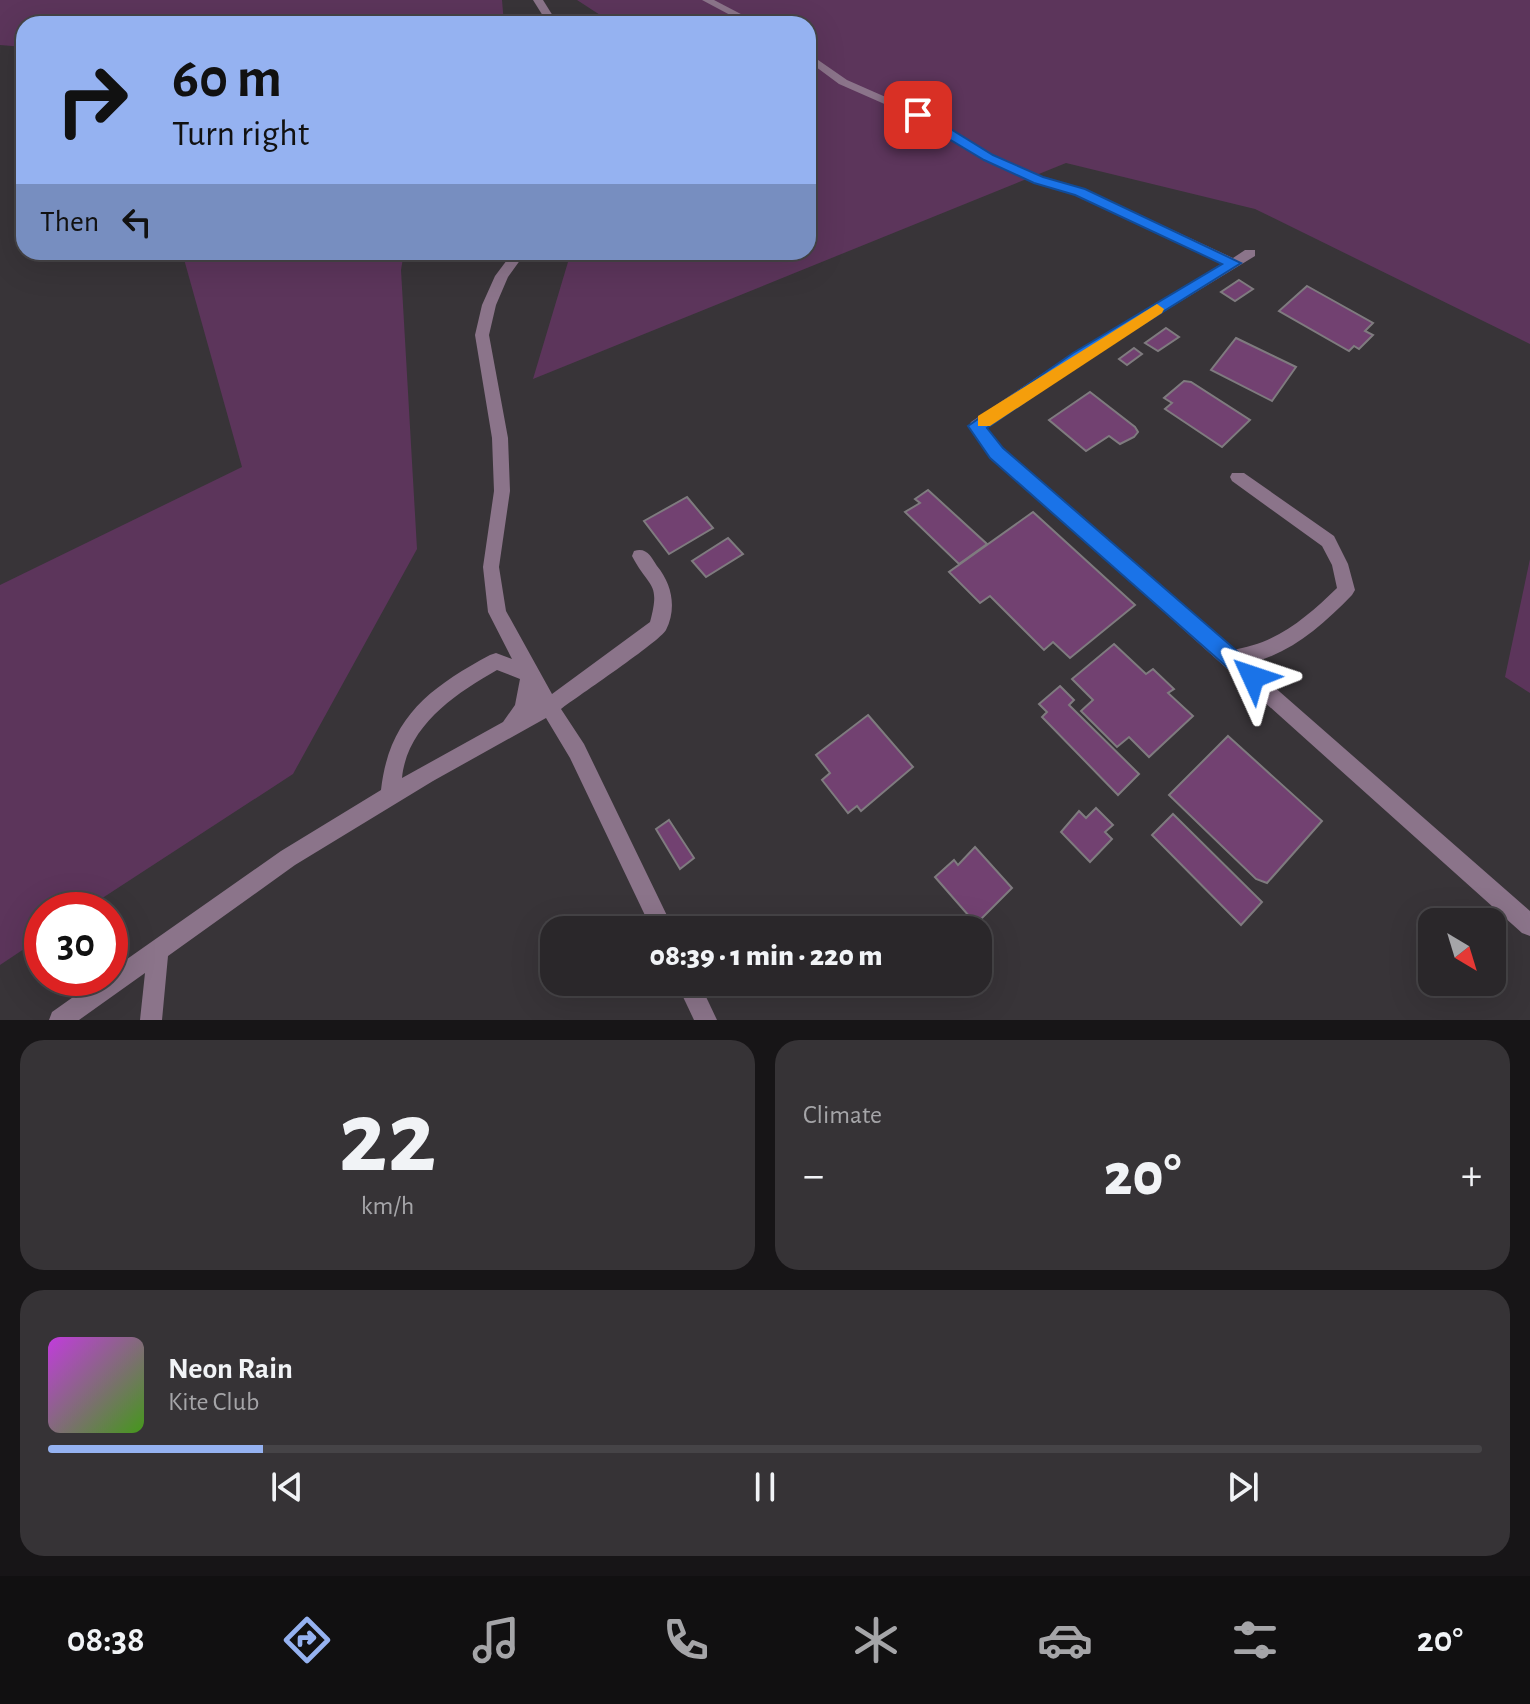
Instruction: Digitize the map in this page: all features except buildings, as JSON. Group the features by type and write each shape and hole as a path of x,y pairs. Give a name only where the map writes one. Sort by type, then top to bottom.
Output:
{"street":[{"path":"707,0 739,16"},
{"path":"816,62 843,82 918,115 989,157 1038,180 1080,192 1233,263"},
{"path":"1250,253 1078,357 976,426 996,453 1530,925"},
{"path":"515,260 489,305 482,335 500,438 502,491 491,567 497,612 529,674 577,751 656,916"},
{"path":"1231,658 1259,657 1313,624 1346,590 1340,564 1328,541 1238,477"},
{"path":"60,1020 288,858 390,796 550,706 658,627 665,598 657,578 640,556"},
{"path":"390,796 395,757 417,722 448,687 496,661 529,674"},
{"path":"504,732 519,717 528,696 529,674"},
{"path":"151,1020 158,949"},
{"path":"694,996 706,1020"}],"shaded area":[{"path":"0,0 502,0 503,16 16,16 16,46 0,45"},
{"path":"577,0 1530,0 1530,344 1255,209 1066,163 533,379 569,260 816,260 816,16 602,16"},
{"path":"184,260 403,260 417,549 293,774 112,892 24,892 24,949 0,965 0,585 242,467"},
{"path":"1530,559 1530,693 1505,677"}],"slow traffic":[{"path":"984,421 1078,357 1157,309"}],"route":[{"path":"918,115 989,157 1038,180 1080,192 1233,263 1078,357 976,426 996,453 1253,677"}]}
